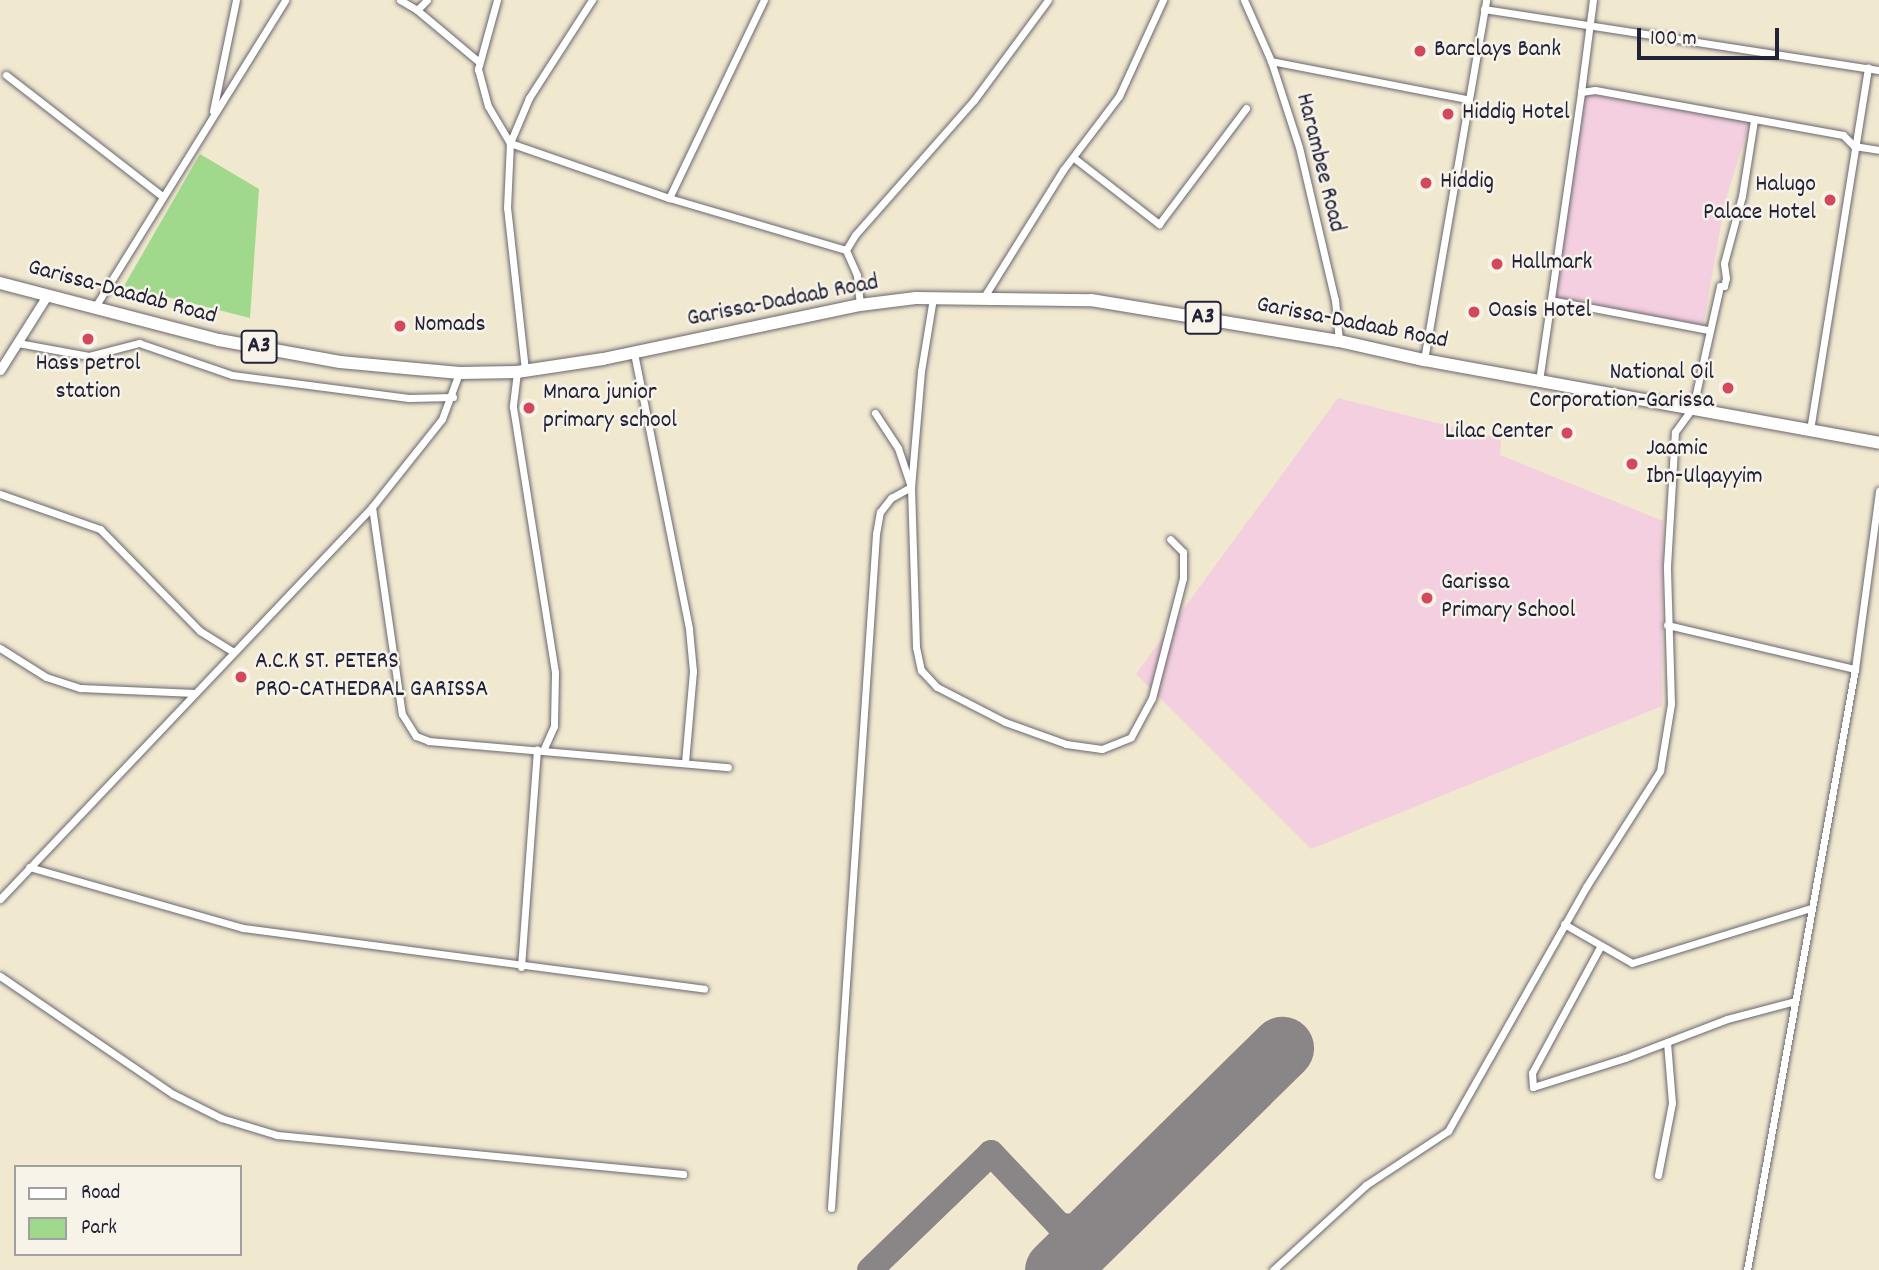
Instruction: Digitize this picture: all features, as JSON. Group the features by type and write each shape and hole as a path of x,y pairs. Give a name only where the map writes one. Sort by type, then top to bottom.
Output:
{"highway":[{"name":"Garissa-Daadab Road","path":"0,283 219,340 305,356 459,373 521,371"},
{"name":"Garissa-Dadaab Road","path":"521,371 634,354 860,305 933,298 1091,300 1339,341 1424,360 1879,443"}],"street":[{"path":"212,119 236,0"},
{"path":"95,307 285,0"},
{"path":"400,0 417,10 478,61"},
{"path":"417,10 427,0"},
{"path":"497,0 478,61 488,106 510,143 669,198 846,250 857,275 860,305"},
{"path":"521,967 540,751 554,726 555,673 513,407 521,371 507,208 510,143 529,98 592,0"},
{"path":"669,198 764,0"},
{"path":"846,250 885,197 974,100 1048,0"},
{"path":"984,297 1074,158 1119,96 1163,0"},
{"name":"Harambee Road","path":"1244,0 1271,61 1299,147 1335,300 1339,341"},
{"path":"1424,360 1486,0"},
{"path":"1539,381 1593,0"},
{"path":"1484,9 1589,23 1879,70"},
{"path":"1271,61 1467,99"},
{"path":"1810,430 1848,211 1854,146 1868,68"},
{"path":"6,75 162,196"},
{"path":"1581,92 1595,90 1843,135 1854,146 1879,150"},
{"path":"1074,158 1159,224 1246,108"},
{"path":"1273,1270 1377,1177 1448,1131 1564,924 1660,771 1671,704 1667,625 1675,432 1693,407 1709,330 1726,278 1724,263 1742,196 1754,120"},
{"path":"0,370 48,294"},
{"path":"933,298 920,371 911,486 916,647 921,670 937,687 1005,722 1066,744 1102,749 1131,737 1152,698 1183,578 1183,552 1170,539"},
{"path":"1551,300 1709,330"},
{"path":"18,343 89,356 139,343 232,375 409,398 453,397"},
{"path":"634,354 689,629 693,671 685,762"},
{"path":"0,899 372,507 442,419 453,397 459,373"},
{"path":"875,413 898,449 911,486"},
{"path":"831,1208 876,534 880,512 891,498 911,486"},
{"path":"1747,1270 1855,668 1879,491"},
{"path":"0,494 100,530 200,631 233,652"},
{"path":"372,507 402,714 408,727 429,741 729,767"},
{"path":"1667,625 1855,668"},
{"path":"0,648 46,677 80,688 195,694"},
{"path":"29,867 243,928 521,967 704,989"},
{"path":"1564,924 1632,963 1811,908"},
{"path":"1600,947 1532,1073 1533,1087 1727,1019 1794,1002"},
{"path":"0,976 173,1094 232,1122 277,1135 683,1174"},
{"path":"1658,1175 1672,1103 1667,1042"}],"shaded area":[{"path":"1581,93 1750,121 1725,202 1703,327 1553,299"},
{"name":"Garissa Primary School","path":"1338,398 1501,439 1500,455 1663,521 1662,706 1311,849 1136,674"}],"green space":[{"path":"200,154 259,189 250,318 124,286"}],"taxiway":[{"path":"870,1270 991,1153 1060,1226 1082,1227"}],"runway":[{"path":"1056,1270 1282,1048"}],"place":[{"name":"Barclays Bank","path":"1420,51"},
{"name":"Hiddig Hotel","path":"1448,114"},
{"name":"Hiddig","path":"1426,183"},
{"name":"Halugo Palace Hotel","path":"1830,200"},
{"name":"Hallmark","path":"1497,264"},
{"name":"Oasis Hotel","path":"1474,312"},
{"name":"Nomads","path":"400,326"},
{"name":"Hass petrol station","path":"88,339"},
{"name":"National Oil Corporation-Garissa","path":"1728,388"},
{"name":"Mnara junior primary school","path":"529,408"},
{"name":"Lilac Center","path":"1567,433"},
{"name":"Jaamic Ibn-Ulqayyim","path":"1632,464"},
{"name":"Garissa Primary School","path":"1427,598"},
{"name":"A.C.K ST. PETERS PRO-CATHEDRAL GARISSA","path":"241,677"}]}
